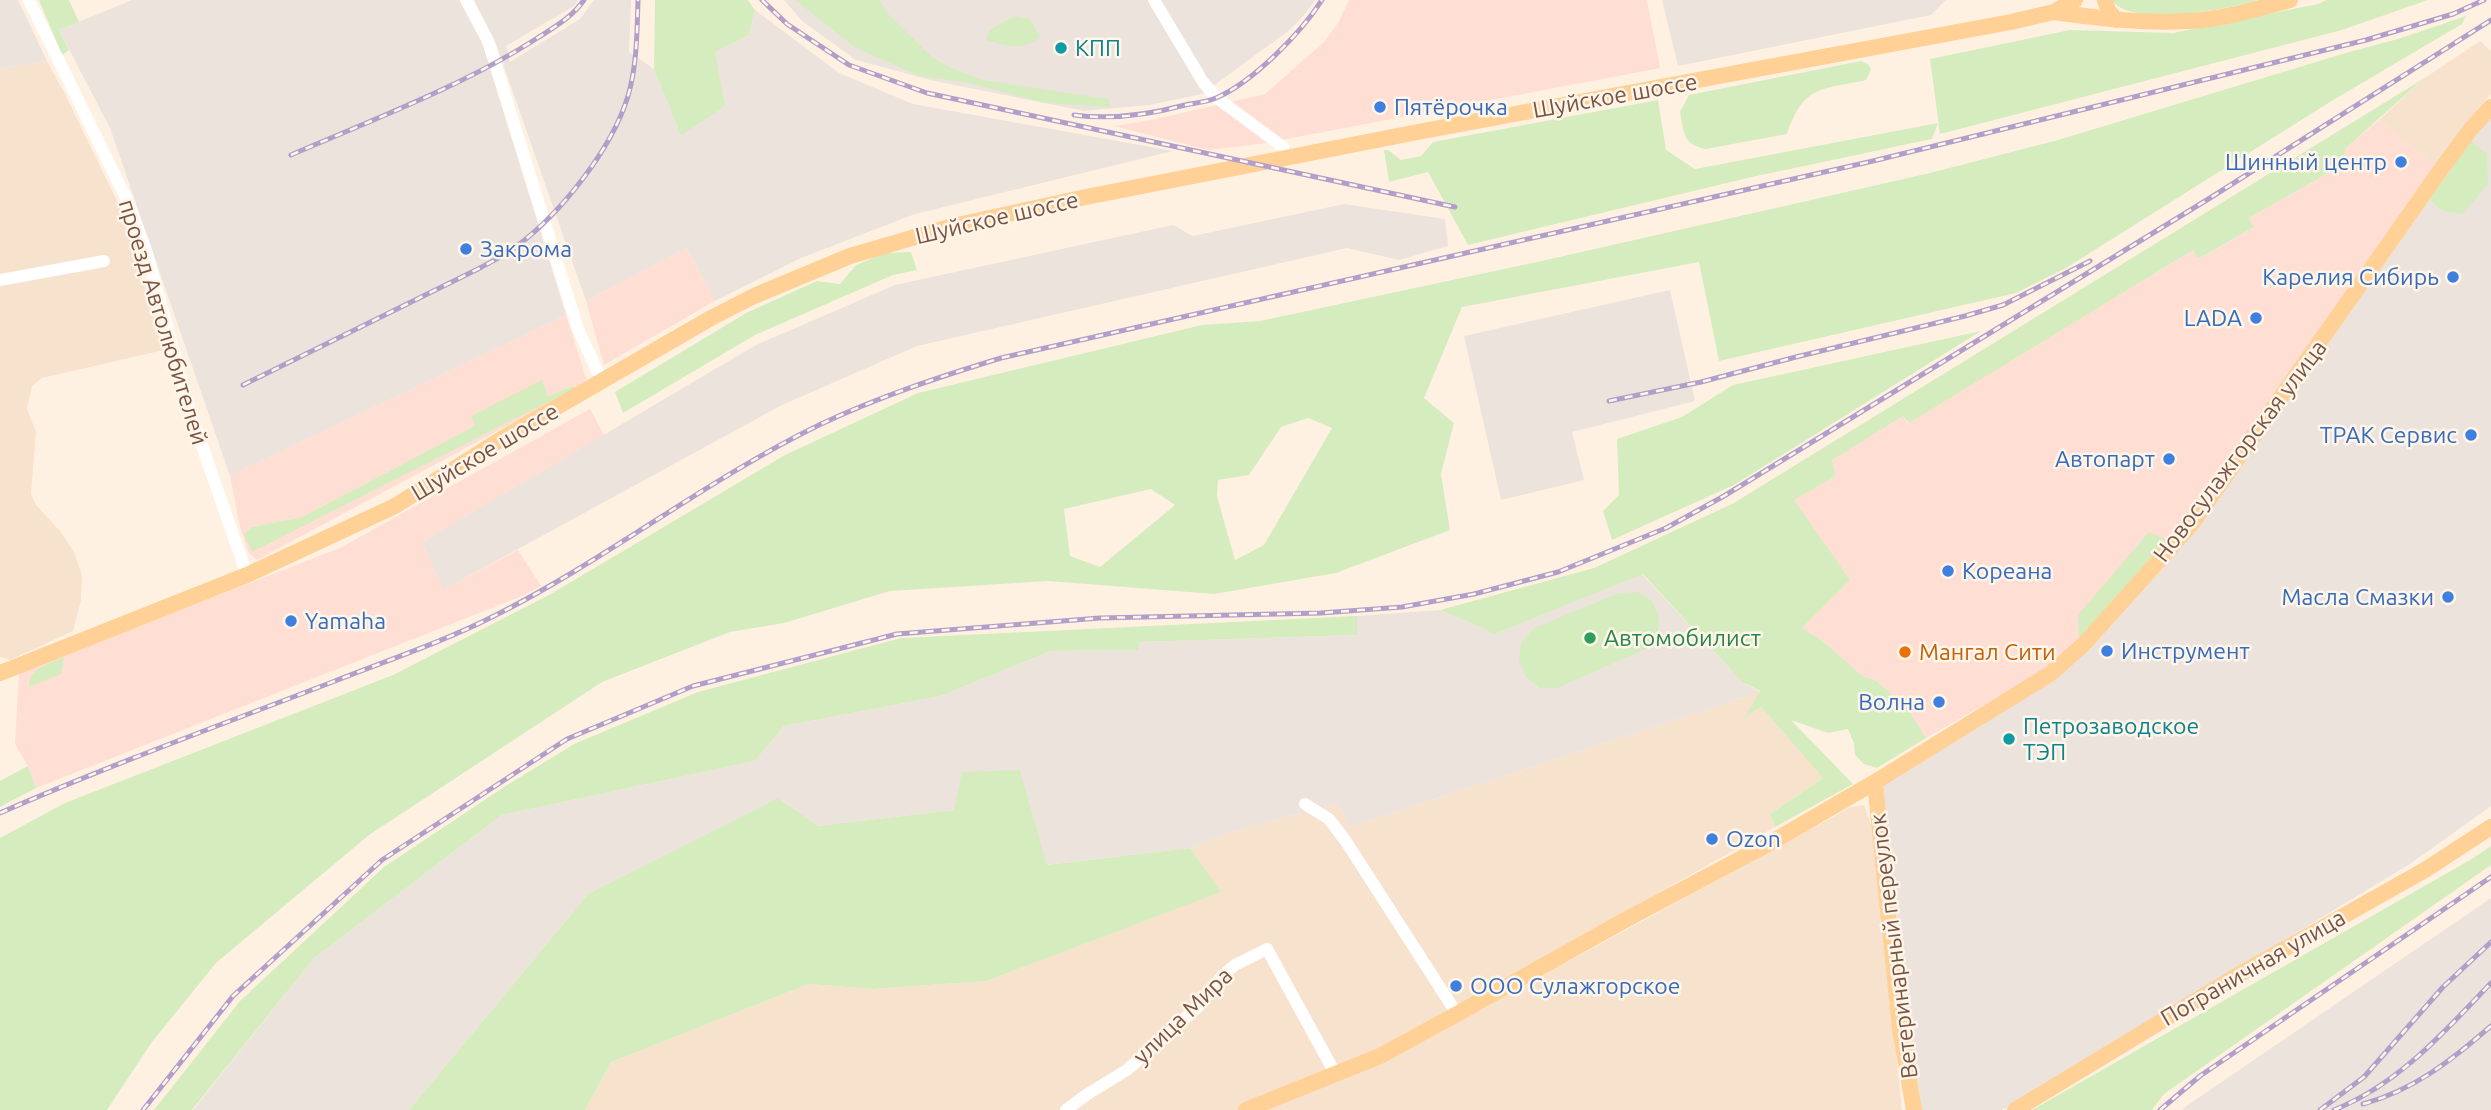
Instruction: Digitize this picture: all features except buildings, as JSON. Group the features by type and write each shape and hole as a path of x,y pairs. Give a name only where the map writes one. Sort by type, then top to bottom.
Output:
{"main road":[{"name":"Шуйское шоссе","path":"0,673 247,575 395,506 503,438 711,318 754,296 850,256 966,223 1286,158 2054,12 2075,0"},
{"path":"2105,0 2108,10 2116,20"},
{"path":"2054,12 2116,20 2189,21 2241,14 2290,0"},
{"name":"Новосулажгорская улица","path":"1246,1110 1380,1056 1757,850 1875,782 2050,674 2083,645 2190,525 2442,168 2491,107"},
{"name":"Ветеринарный переулок","path":"1875,782 1900,1029 1914,1110"},
{"name":"Пограничная улица","path":"2015,1110 2223,984 2425,870 2491,827"}],"street":[{"name":"проезд Автолюбителей","path":"29,0 122,191 146,250 191,417 247,575"},
{"path":"467,0 488,41 579,329 601,381"},
{"path":"1154,0 1203,82 1217,97 1283,147 1286,158"},
{"path":"0,280 104,261"},
{"path":"1305,804 1329,819 1345,840 1457,1014"},
{"name":"улица Мира","path":"1066,1110 1127,1070 1201,1004 1222,976 1235,965 1267,949 1335,1073"}],"shaded area":[{"path":"0,0 18,0 47,61 0,69"},
{"path":"132,0 461,0 481,39 566,315 230,476 110,128 59,30"},
{"path":"474,0 578,0 574,6 506,46 510,62 580,19 594,0 631,0 629,52 654,69 681,136 714,52 749,35 755,10 839,73 913,104 1173,151 915,214 801,258 715,301 687,248 586,301 495,41"},
{"path":"784,0 1315,0 1287,32 1202,94 1149,105 1084,111 930,80 856,60 802,21"},
{"path":"1349,0 1647,0 1660,68 1260,144 1208,150 1114,126 1265,94 1324,42 1338,23"},
{"path":"1662,0 1946,0 1931,15 1678,66"},
{"path":"2480,41 2491,51 2491,94 2461,129 2436,166 2379,120 2423,79"},
{"path":"47,61 120,207 164,350 42,378 32,386 27,409 36,432 31,494 36,505 60,531 74,552 82,575 81,600 73,631 10,660 0,657 0,69"},
{"path":"2491,117 2491,806 2410,864 2011,1106 2001,1110 1920,1110 1883,784 2056,676 2112,625 2211,509 2429,200 2442,211 2471,141"},
{"path":"2379,120 2436,166 2208,491 2169,541 2079,642 2049,668 1926,738 1906,706 1875,680 1864,677 1820,639 1802,628 1793,500 1836,476 1831,460 1903,416 1908,423 2193,250 2199,259 2254,227 2249,218 2344,164 2345,149"},
{"path":"1344,204 1445,219 1448,246 1399,260 1347,248 917,346 782,405 443,590 422,542 756,345 895,285 1173,225 1193,236"},
{"path":"687,248 715,301 604,365 586,301"},
{"path":"1670,290 1695,401 1572,432 1584,480 1501,500 1464,336"},
{"path":"566,315 586,378 583,385 257,560 249,553 240,527 230,476","holes":["542,381 548,396 573,385 571,390 252,551 245,534 252,527 302,517 476,426 471,416"]},
{"path":"590,409 604,435 422,542 443,590 518,550 541,586 522,596 36,788 28,766 15,744 19,673 340,548"},
{"path":"1642,574 1742,682 1760,692 1349,827 1338,803 1231,832 1190,848 1046,865 1020,770 955,810 817,826 778,798 589,893 409,1110 193,1110 314,958 502,815 755,761 784,726 941,696 1051,651 1137,650 1139,642 1357,635 1357,616 1440,610 1493,635"},
{"path":"1760,692 1746,716 1761,707 1823,778 1770,814 1775,827 1379,1049 1239,1110 585,1110 611,1062 809,984 873,989 986,981 1220,892 1190,848 1231,832 1338,803 1349,827"},
{"path":"1864,805 1873,830 1902,1110 1253,1110 1388,1060 1851,807"},
{"path":"2491,898 2491,1110 2182,1110 2185,1107"}],"green space":[{"path":"39,0 69,0 79,22 59,30 69,50 62,55"},
{"path":"655,0 748,0 755,10 749,35 715,52 725,106 681,136 654,69"},
{"path":"795,0 880,0 887,13 931,56 949,67 983,80 1108,99 1111,107 1045,103 969,83 919,76 856,48"},
{"path":"2112,0 2258,0 2226,8 2159,15 2122,8"},
{"path":"2326,0 2428,0 2342,30 1940,134 1930,59 2070,30 2173,33 2318,4"},
{"path":"1014,16 1030,19 1040,37 1021,46 986,40 989,30"},
{"path":"2466,16 2462,24 2330,102 2066,268 2016,293 1719,361 1699,262 1462,307 1424,398 1454,423 1441,474 1450,530 1336,573 1214,594 1048,581 890,591 784,623 730,632 602,682 369,835 216,963 152,1042 107,1110 0,1110 0,838 65,803 393,675 549,595 785,455 918,393 1202,325 1260,321 1546,260 1930,173 2058,140 2398,39","holes":["1308,418 1332,428 1264,545 1235,560 1217,496 1218,480 1249,475 1281,427","1151,489 1175,505 1100,567 1070,556 1064,509"]},
{"path":"1861,61 1868,64 1871,70 1866,80 1825,89 1807,98 1793,118 1787,134 1706,149 1688,141 1680,112 1689,95"},
{"path":"2423,79 2345,149 2344,164 2249,218 2254,227 2198,259 2193,250 1909,423 1903,416 1832,460 1836,476 1794,500 1850,580 1802,628 1820,639 1864,677 1875,680 1906,706 1926,738 1877,768 1864,764 1855,755 1854,743 1848,729 1828,733 1791,720 1853,784 1775,827 1770,814 1823,778 1761,707 1745,717 1760,691 1742,682 1643,574 1493,635 1440,610 1594,568 1732,504"},
{"path":"1658,100 1666,150 1695,169 1938,123 1932,139 1752,177 1468,245 1428,172 1389,182 1384,150 1401,160 1421,156 1433,142"},
{"path":"2471,141 2487,154 2488,184 2463,214 2442,211 2429,200"},
{"path":"911,252 917,270 893,275 755,335 623,413 615,392 748,312 817,281 840,284 856,265 885,253"},
{"path":"1981,331 1734,485 1612,540 1603,511 1619,495 1617,439 1682,417 1733,385"},
{"path":"542,380 548,396 574,385 572,390 252,552 244,534 252,527 302,517 475,426 471,416"},
{"path":"2149,532 2169,541 2079,642 2078,615"},
{"name":"Автомобилист","path":"1638,592 1652,601 1659,616 1658,633 1646,649 1557,688 1540,688 1525,676 1519,661 1521,643 1534,628 1619,593"},
{"path":"1357,616 1357,635 1139,642 1138,650 1051,651 941,696 784,726 755,761 502,815 314,958 192,1110 154,1110 240,1001 384,867 574,744 698,692 901,638"},
{"path":"64,657 61,674 29,687 36,671"},
{"path":"28,766 36,788 0,807 0,781"},
{"path":"1020,770 1047,865 1190,848 1221,892 986,981 873,989 809,984 611,1062 585,1110 409,1110 589,893 778,798 818,826 954,810 962,772"},
{"path":"2491,846 2491,865 2164,1094 2152,1110 2032,1110 2470,860"}],"railway":[{"path":"291,155 418,101 480,71 558,25 584,0"},
{"path":"243,385 499,258 551,216 597,158 620,116 633,73 638,0"},
{"path":"762,0 787,24 849,65 927,93 1455,207"},
{"path":"1074,115 1130,116 1216,98 1260,69 1302,27 1322,0"},
{"path":"0,813 125,761 475,625 576,570 777,447 819,425 909,388 1001,358 1873,161 2366,40 2453,14 2484,0"},
{"path":"143,1110 233,996 382,860 567,739 693,686 897,634 1100,618 1321,613 1402,607 1474,594 1558,572 1666,528 1724,496 2210,198 2491,20"},
{"path":"1609,401 1701,382 2003,305 2090,261"},
{"path":"2160,1110 2200,1076 2491,877"},
{"path":"2320,1110 2364,1077 2443,987 2491,942"},
{"path":"2334,1110 2357,1099 2400,1071 2438,1038 2491,983"},
{"path":"2363,1104 2416,1082 2462,1051 2491,1026"}],"place":[{"name":"КПП","path":"1061,48"},
{"name":"Пятёрочка","path":"1380,107"},
{"name":"Шинный центр","path":"2401,162"},
{"name":"Закрома","path":"466,249"},
{"name":"Карелия Сибирь","path":"2453,277"},
{"name":"LADA","path":"2256,318"},
{"name":"ТРАК Сервис","path":"2471,435"},
{"name":"Автопарт","path":"2169,459"},
{"name":"Кореана","path":"1948,571"},
{"name":"Масла Смазки","path":"2448,597"},
{"name":"Yamaha","path":"291,621"},
{"name":"Автомобилист","path":"1590,638"},
{"name":"Инструмент","path":"2107,651"},
{"name":"Мангал Сити","path":"1905,652"},
{"name":"Волна","path":"1939,702"},
{"name":"Петрозаводское ТЭП","path":"2009,739"},
{"name":"Ozon","path":"1712,839"},
{"name":"ООО Сулажгорское","path":"1456,986"}]}
